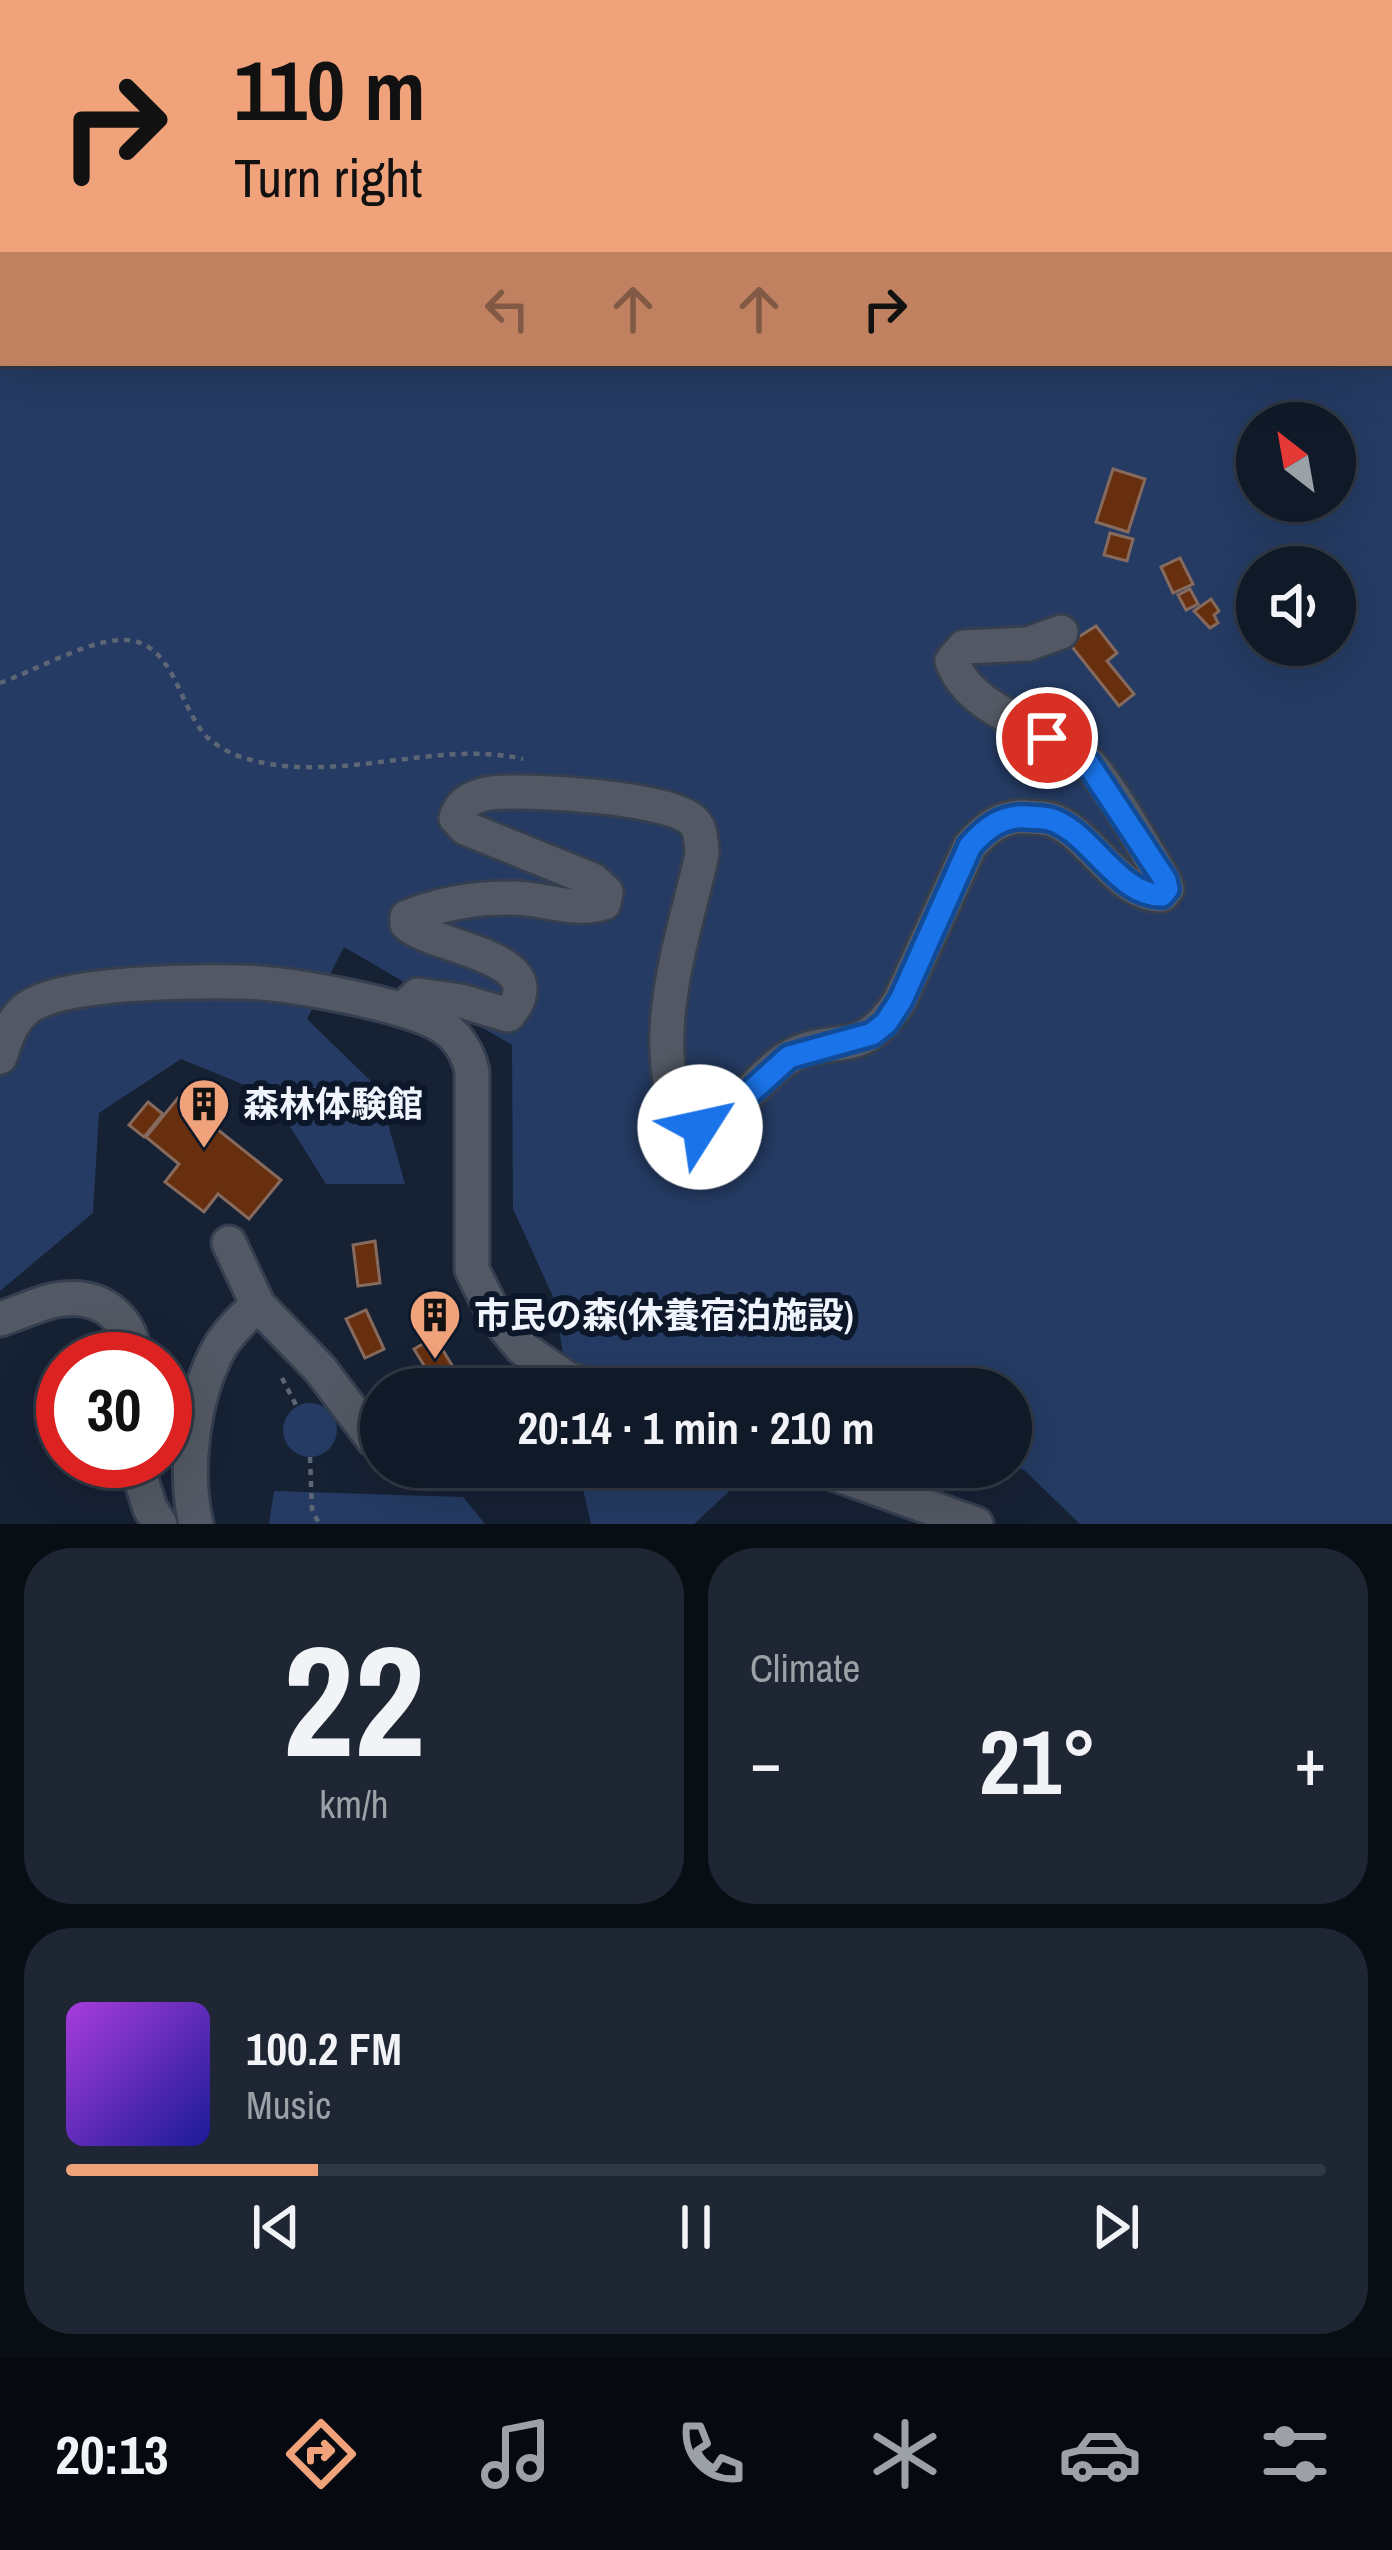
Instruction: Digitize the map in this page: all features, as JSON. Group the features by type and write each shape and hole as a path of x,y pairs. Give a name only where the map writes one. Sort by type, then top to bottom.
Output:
{"street":[{"path":"402,1010 418,995 461,1000 508,1016 520,1002 520,987 506,967 417,933 407,924 407,917 449,904 511,897 587,908 604,903 602,885 465,828 457,818 459,808 490,793 596,797 671,808 693,820 701,832 702,854 668,1038 669,1071 686,1126 700,1127 721,1116 789,1057 854,1042 886,1023 901,1000 970,846 986,828 1017,816 1053,820 1086,841 1149,896 1162,895 1167,889 1165,880 1087,762 978,697 955,671 952,661 964,646 1028,644 1061,632"},
{"path":"0,1057 9,1030 26,1009 49,996 91,988 248,982 402,1010 445,1027 467,1052 472,1071 472,1270 494,1314 522,1348 551,1368"},
{"path":"229,1243 258,1305 320,1369 360,1421"},
{"path":"0,1319 63,1298 111,1309 130,1332"},
{"path":"196,1524 189,1482 205,1386 216,1352 258,1305"},
{"path":"143,1488 160,1524"},
{"path":"875,1488 976,1524"}],"path":[{"path":"0,683 125,639 164,659 193,718 209,739 240,757 313,767 457,757 513,757 536,763"},
{"path":"310,1457 312,1509 320,1524"}],"shaded area":[{"path":"0,366 1392,366 1392,1524 1080,1524 1032,1478 1032,1368 565,1368 555,1301 513,1209 512,1045 344,947 307,1019 378,1088 405,1184 326,1184 271,1096 181,1059 99,1113 93,1213 0,1291"},
{"path":"310,1403 329,1411 337,1430 329,1449 310,1457 291,1449 283,1430 291,1411"},
{"path":"583,1488 733,1488 694,1524 591,1524"},
{"path":"274,1491 463,1497 485,1524 269,1524"}],"building":[{"path":"1113,469 1145,479 1128,532 1096,522"},
{"path":"1110,533 1133,539 1127,561 1104,555"},
{"path":"1180,558 1193,584 1173,593 1161,567"},
{"path":"1190,589 1198,604 1186,610 1178,595"},
{"path":"1211,599 1219,611 1214,615 1218,623 1210,628 1194,611"},
{"path":"1096,626 1117,653 1107,661 1134,694 1119,706 1069,643"},
{"name":"森林体験館","path":"178,1098 281,1180 249,1219 218,1194 204,1212 165,1182 179,1164 146,1137"},
{"path":"148,1102 163,1114 144,1137 129,1125"},
{"name":"市民の森(休養宿泊施設)","path":"375,1241 380,1283 358,1286 353,1245"},
{"name":"市民の森(休養宿泊施設)","path":"366,1310 384,1349 365,1358 346,1319"},
{"name":"市民の森(休養宿泊施設)","path":"435,1337 454,1368 426,1368 414,1349"}],"place":[{"name":"森林体験館","path":"204,1150"},
{"name":"市民の森(休養宿泊施設)","path":"435,1361"}],"route":[{"path":"700,1127 721,1116 789,1057 854,1042 886,1023 901,1000 970,846 986,828 1017,816 1053,820 1086,841 1149,896 1162,895 1167,889 1165,880 1087,762 1047,738"}]}
